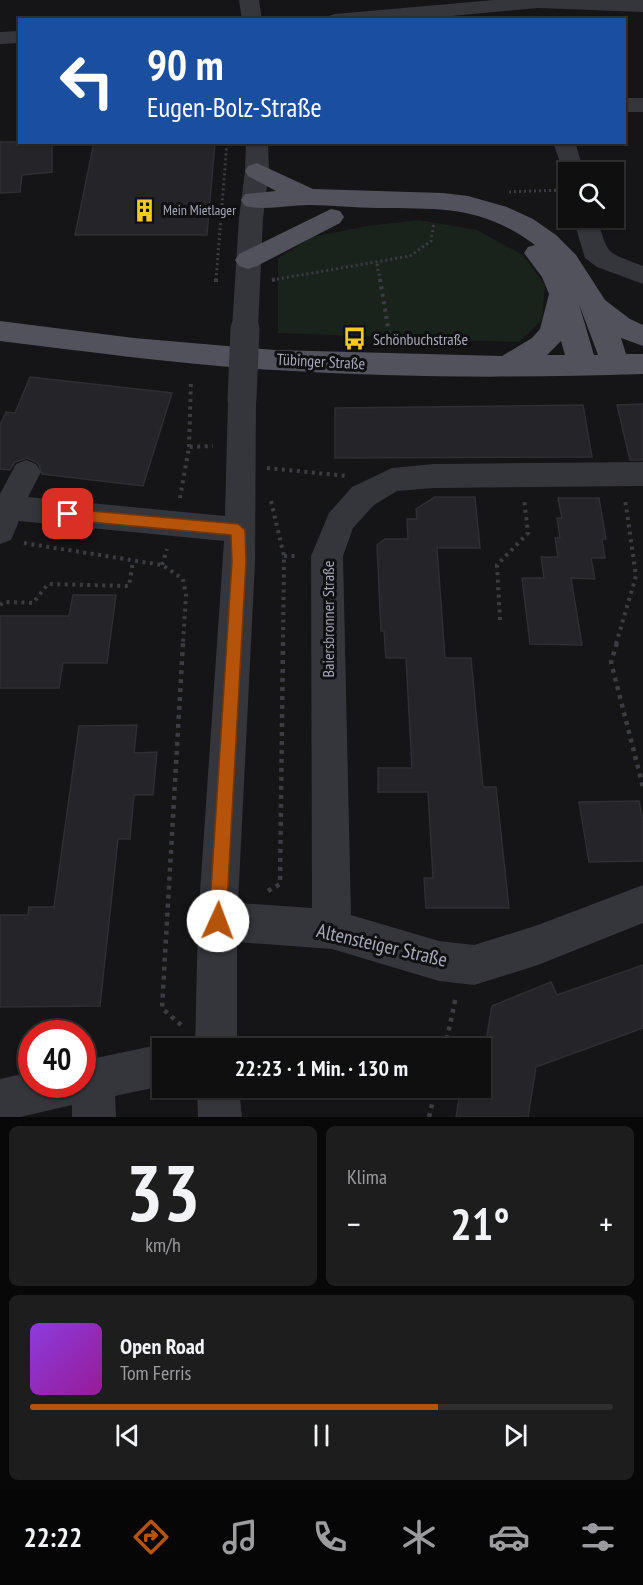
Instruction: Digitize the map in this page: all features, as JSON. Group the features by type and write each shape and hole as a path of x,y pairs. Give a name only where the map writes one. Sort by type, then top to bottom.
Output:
{"main road":[{"path":"257,171 309,197"},
{"path":"253,209 309,197 465,203 498,211 519,221 565,257 583,282 606,331 629,365"},
{"path":"253,209 331,217 433,213 464,216 489,223 526,243 542,257 554,275 569,310 574,341 583,366"},
{"path":"248,272 331,217"},
{"path":"507,366 542,345 554,332 562,295"},
{"path":"596,307 620,326 643,336"},
{"name":"Tübinger Straße","path":"0,331 163,351 391,364 629,365"}],"street":[{"path":"249,0 252,18"},
{"path":"363,18 533,6 643,6"},
{"path":"0,38 18,37"},
{"path":"626,105 643,105"},
{"path":"201,1038 218,921 239,562 238,530 245,329 257,144"},
{"path":"565,144 570,162"},
{"path":"588,228 594,252 606,261 643,275"},
{"path":"26,472 8,522 175,525 238,530"},
{"name":"Baiersbronner Straße","path":"332,929 327,556 340,522 363,496 392,480 434,476 521,477 632,474"},
{"name":"Altensteiger Straße","path":"218,921 332,929 439,961 474,965 538,945 643,904"},
{"path":"96,1088 152,1068"},
{"path":"0,1100 19,1098"},
{"path":"219,1098 220,1117"}],"path":[{"path":"216,282 227,144"},
{"path":"503,193 558,190"},
{"path":"248,272 377,264 410,256 431,241 434,222"},
{"path":"377,264 390,339 391,364"},
{"path":"162,565 175,525 189,447 191,382"},
{"path":"189,447 216,446 269,491 284,556 280,884 262,894"},
{"path":"240,465 392,480"},
{"path":"632,474 636,576 611,662 643,787"},
{"path":"500,620 497,565 528,533 521,477"},
{"path":"8,522 133,562 162,565 183,579 186,595 162,1008 201,1038"},
{"path":"0,605 4,602 33,603 48,585 129,586 133,562"},
{"path":"447,1038 456,999 453,963"},
{"path":"429,1117 434,1098"}],"shaded area":[{"path":"419,220 477,230 523,255 545,285 542,320 519,342 278,333 278,258 312,237 367,226"}],"building":[{"path":"0,142 52,144 52,172 22,175 20,192 0,193"},
{"name":"Mein Mietlager","path":"94,144 215,144 207,235 75,235"},
{"path":"30,377 172,393 143,486 42,474 38,463 27,458 15,462 10,470 0,469 0,425 6,412 15,413"},
{"path":"643,404 643,460 630,460 617,405"},
{"path":"583,405 592,457 335,458 335,408"},
{"path":"435,497 475,497 480,548 437,548 445,658 471,658 483,787 496,787 509,908 426,908 424,878 433,878 428,792 378,792 378,768 412,768 406,658 386,658 384,631 381,631 377,545 385,539 408,539 407,519 417,519 416,509"},
{"path":"558,498 599,498 606,539 602,539 605,558 591,558 595,579 571,578 582,645 530,644 522,578 544,578 541,557 558,557 555,538 560,538 557,518 562,518"},
{"path":"73,595 116,595 107,663 63,663 59,688 0,688 0,616 69,616"},
{"path":"137,725 134,753 157,752 153,795 134,795 130,839 118,839 100,1006 0,1007 0,915 28,915 29,907 54,907 79,726"},
{"path":"639,801 643,821 643,861 589,862 579,802"},
{"path":"643,965 643,1028 536,1067 528,1117 456,1117 459,1098 491,1098 491,1038 486,1038 492,1006 551,982 557,995"}],"place":[{"name":"Mein Mietlager","path":"145,210"},
{"name":"Schönbuchstraße","path":"355,339"}],"route":[{"path":"68,514 238,530 239,562 218,921"}]}
